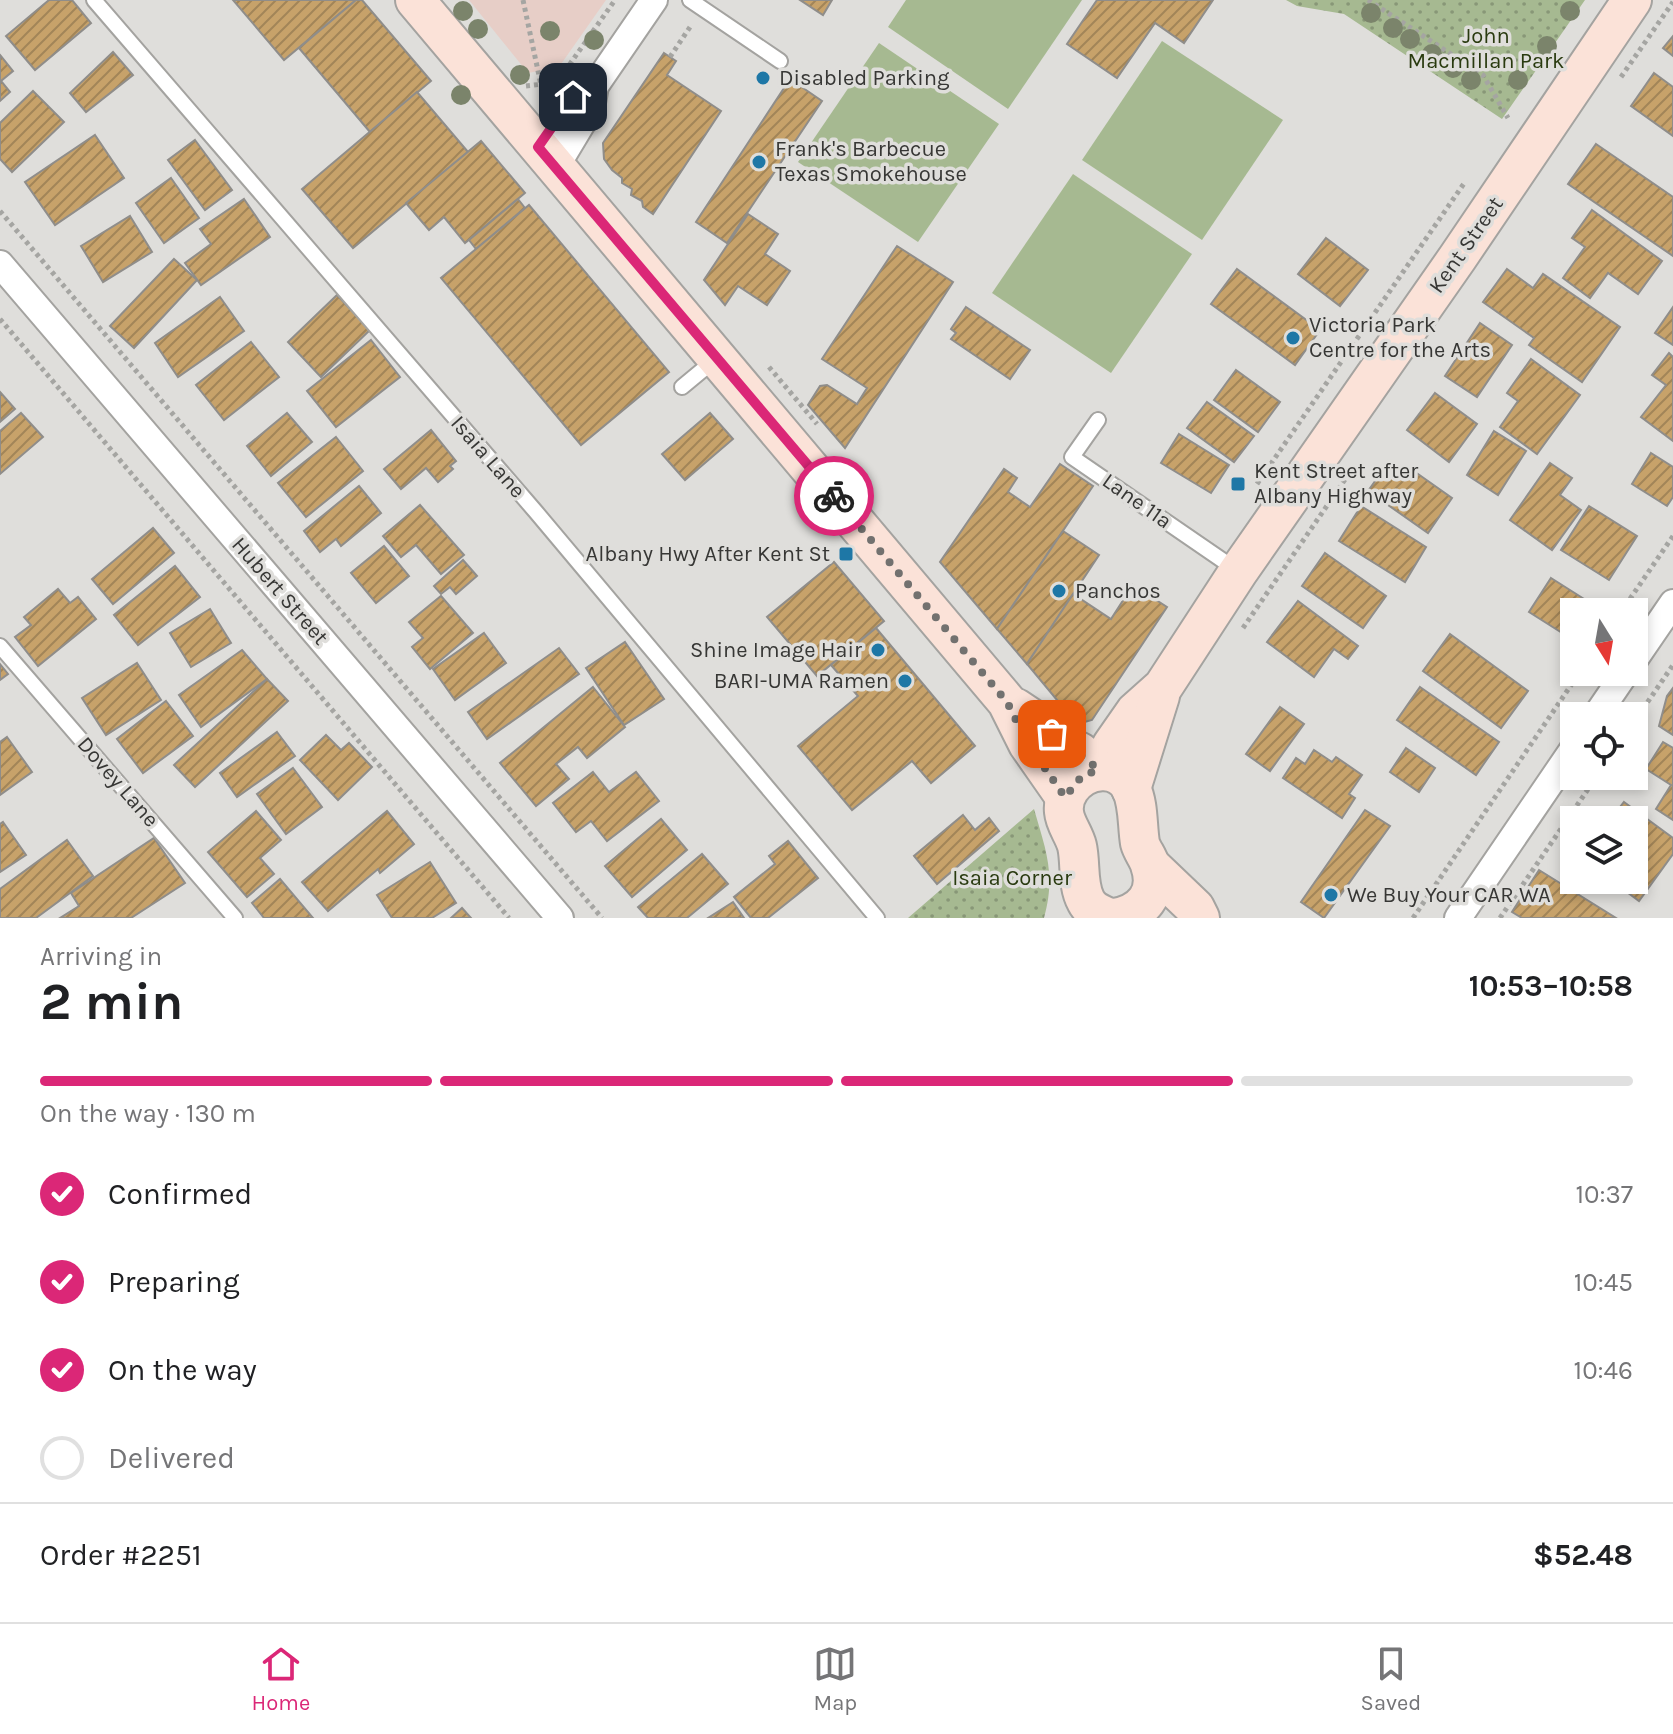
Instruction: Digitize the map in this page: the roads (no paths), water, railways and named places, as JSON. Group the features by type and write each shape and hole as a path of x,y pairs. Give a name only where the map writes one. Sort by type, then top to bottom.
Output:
{"main road":[{"path":"415,0 1007,702 1028,744 1065,797"},
{"name":"Kent Street","path":"1098,770 1135,712 1163,687 1238,572 1466,247 1632,0"},
{"name":"Kent Street","path":"1131,789 1163,687"},
{"path":"1007,702 1046,728 1063,744 1080,752 1098,770"},
{"path":"1151,866 1152,888 1146,902 1125,917 1094,911 1086,901 1077,902 1076,842 1063,809 1065,797 1082,776 1098,770 1112,772 1127,782 1136,803 1142,849 1151,866 1195,908 1200,918"}],"street":[{"path":"546,157 591,108 595,86 654,0"},
{"name":"Hubert Street","path":"0,264 560,918"},
{"path":"1648,640 1673,603"},
{"path":"1458,918 1560,769"}],"lane":[{"name":"Isaia Lane","path":"94,0 536,512 877,918"},
{"path":"696,4 780,61"},
{"path":"682,387 717,358"},
{"name":"Lane 11a","path":"1098,420 1072,457 1238,572"},
{"name":"Dovey Lane","path":"0,646 235,918"}],"place":[{"name":"Disabled Parking","path":"763,78"},
{"name":"Frank's Barbecue Texas Smokehouse","path":"759,162"},
{"name":"Victoria Park Centre for the Arts","path":"1293,338"},
{"name":"Kent Street after Albany Highway","path":"1238,484"},
{"name":"Albany Hwy After Kent St","path":"846,554"},
{"name":"Panchos","path":"1059,591"},
{"name":"Shine Image Hair","path":"878,650"},
{"name":"BARI-UMA Ramen","path":"905,681"},
{"name":"We Buy Your CAR WA","path":"1331,895"}],"park label":[{"name":"John Macmillan Park","path":"1486,48"},
{"name":"Isaia Corner","path":"1012,878"}]}
